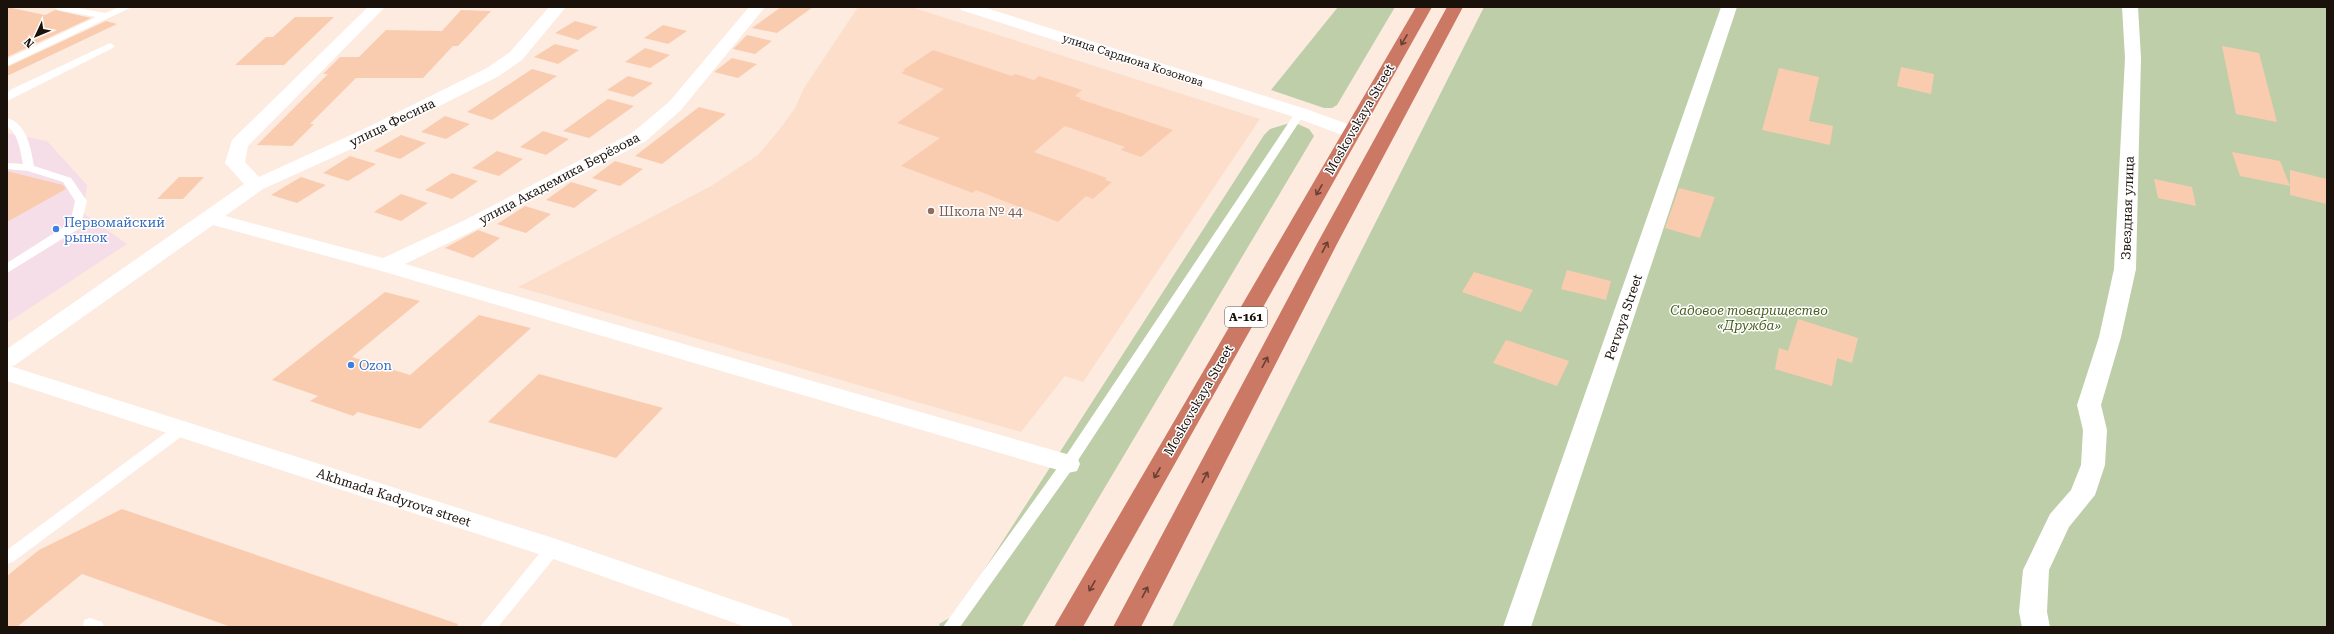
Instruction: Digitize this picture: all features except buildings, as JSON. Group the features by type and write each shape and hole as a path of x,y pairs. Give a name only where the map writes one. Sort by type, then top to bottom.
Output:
{"highway":[{"name":"Moskovskaya Street","path":"1068,627 1424,7"},
{"name":"А-161","path":"1126,627 1328,242 1455,7"}],"street":[{"path":"256,185 235,163 239,144 378,7"},
{"name":"улица Фесина","path":"7,360 256,185 373,132 493,72 516,56 558,7"},
{"name":"улица Академика Берёзова","path":"385,265 470,225 639,137 675,106 756,7"},
{"name":"улица Сардиона Козонова","path":"967,7 1300,113 1352,132"},
{"name":"Pervaya Street","path":"1517,627 1729,7"},
{"name":"Звездная улица","path":"2036,627 2033,612 2036,570 2059,521 2082,495 2093,466 2095,430 2089,405 2110,337 2125,269 2133,58 2130,7"},
{"path":"211,218 385,265 1068,464"},
{"name":"Akhmada Kadyrova street","path":"7,373 553,548 779,627"}],"lane":[{"path":"58,7 106,16"},
{"path":"7,63 127,7"},
{"path":"7,98 16,91 110,46"},
{"path":"951,627 1068,464 1300,113"},
{"path":"7,122 14,124 24,140 29,168"},
{"path":"7,166 29,168 67,180 81,201 80,212 76,225 7,269"},
{"path":"7,558 108,485 180,429"},
{"path":"488,627 553,548"}],"shaded area":[{"name":"Школа № 44","path":"858,7 911,7 1260,119 1083,382 1065,376 1021,432 518,287 711,186 758,155 795,108 804,88"},
{"name":"Первомайский рынок","path":"7,133 47,141 87,185 83,213 127,244 7,323"}],"green space":[{"path":"1338,7 1395,7 1337,105 1332,108 1324,108 1271,90"},
{"name":"Садовое товарищество «Дружба»","path":"1484,7 2327,7 2327,627 1172,627"},
{"path":"1293,122 1309,129 1314,136 1023,625 1021,627 940,627 939,624 955,615 1264,135 1270,129"}],"place":[{"name":"Школа № 44","path":"931,211"},
{"name":"Первомайский рынок","path":"56,229"},
{"name":"Ozon","path":"351,365"}]}
